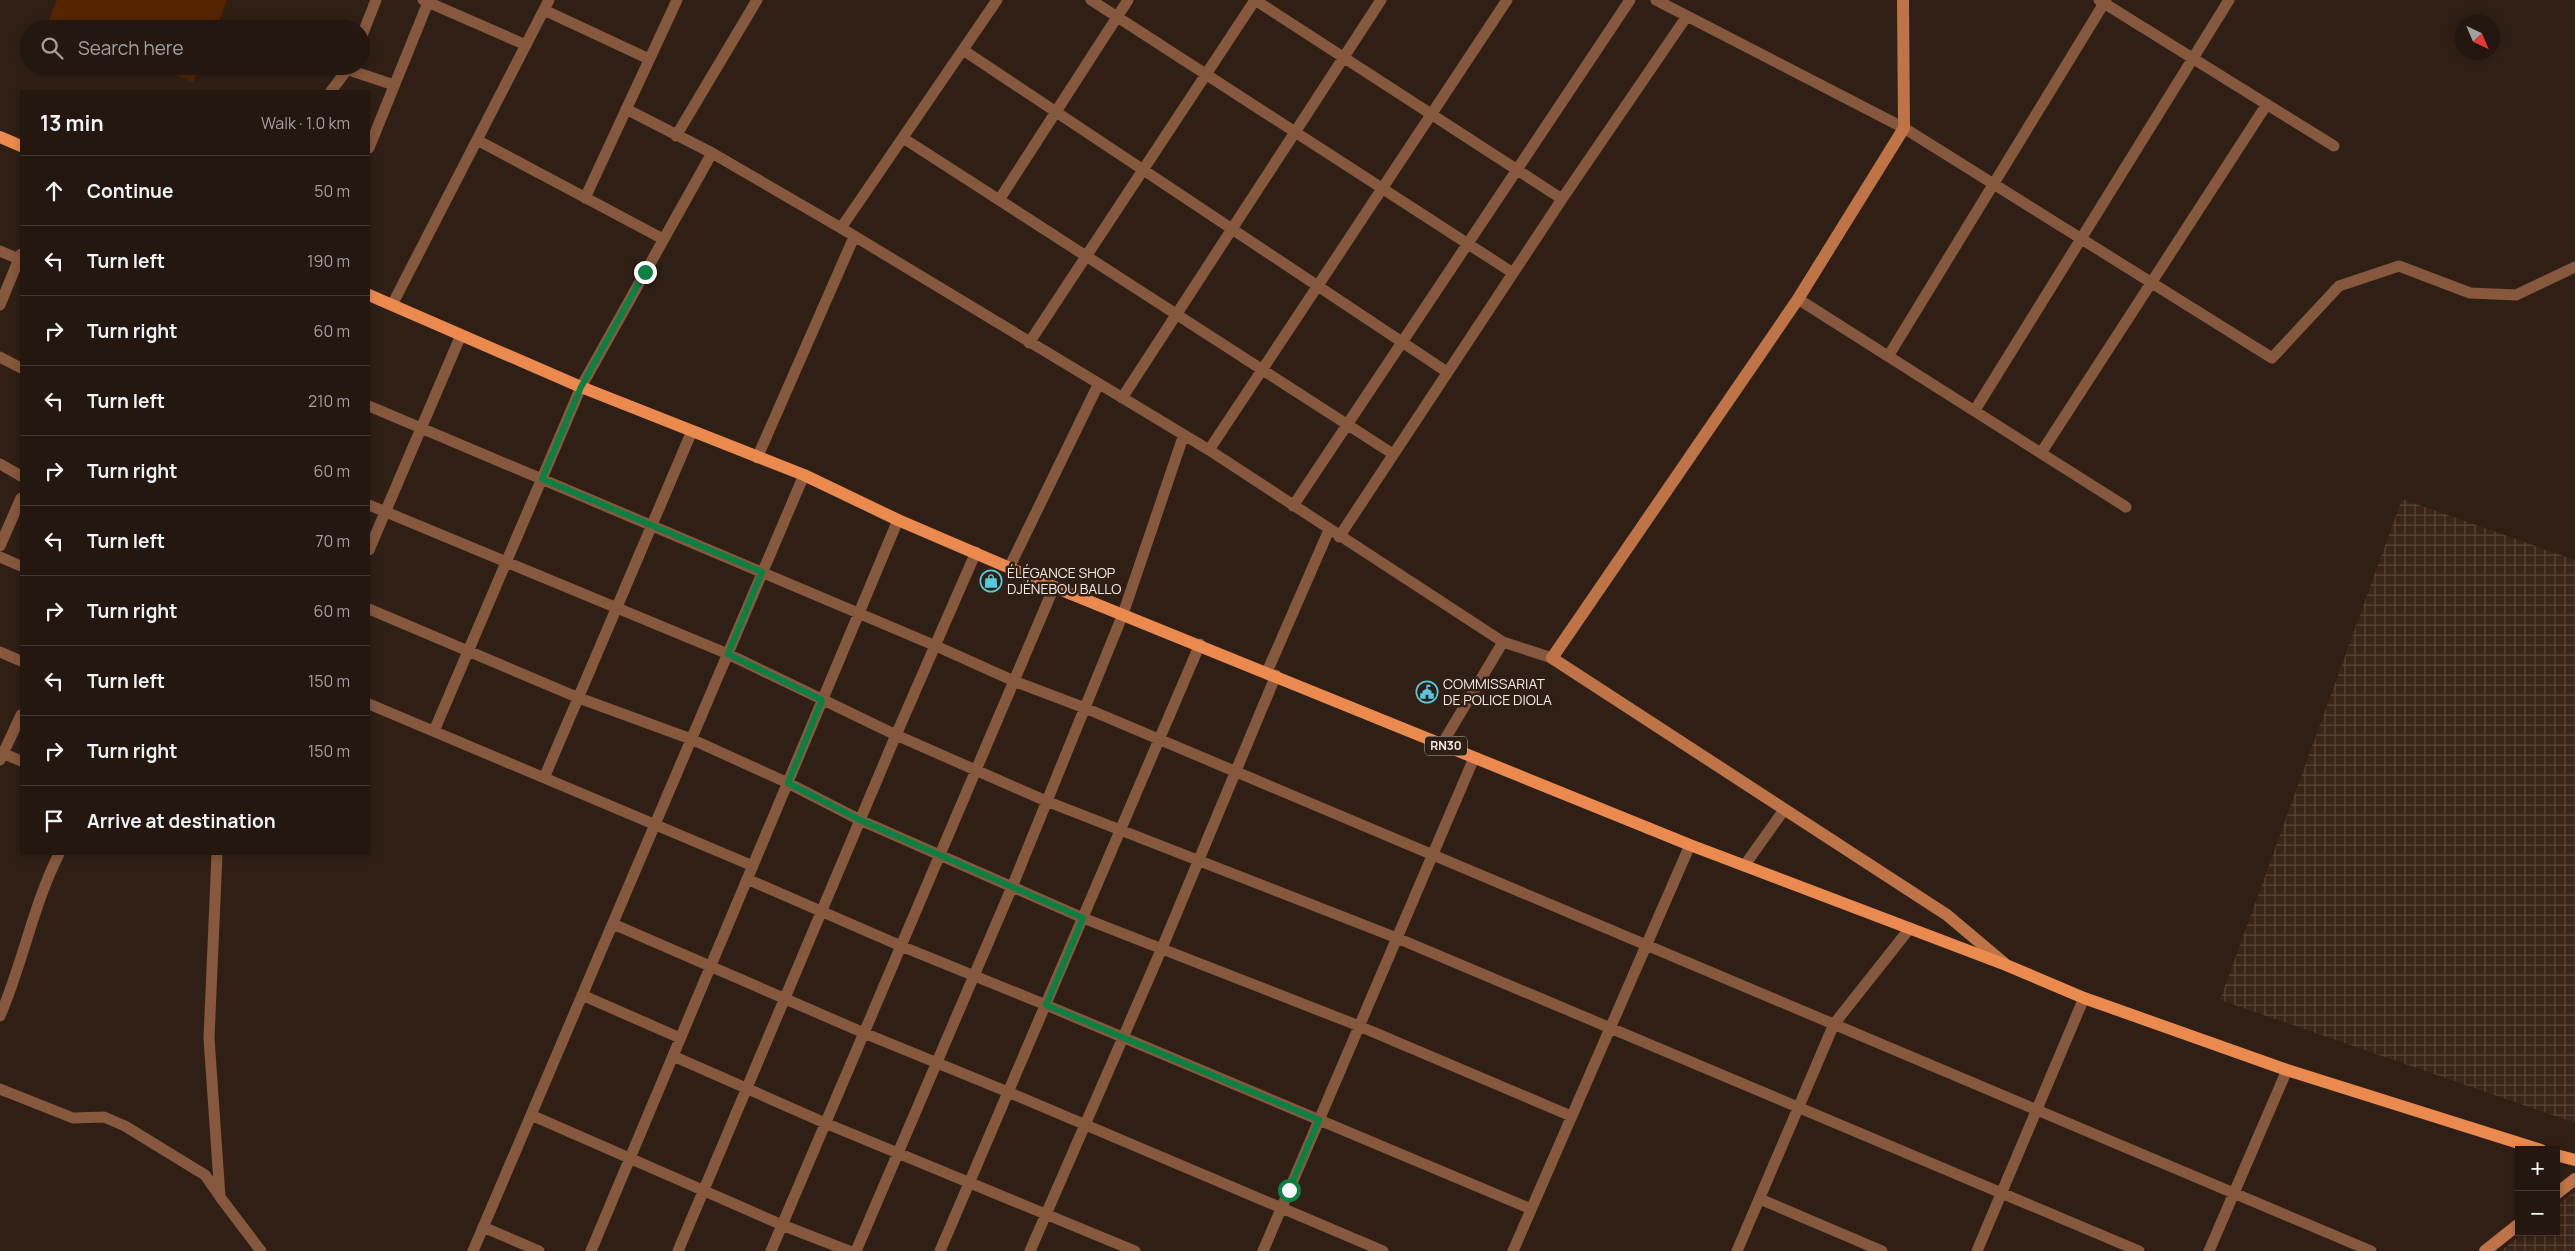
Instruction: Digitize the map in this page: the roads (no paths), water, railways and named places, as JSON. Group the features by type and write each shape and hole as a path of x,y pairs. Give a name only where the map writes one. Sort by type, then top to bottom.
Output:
{"main road":[{"path":"0,138 20,146"},
{"name":"RN30","path":"370,295 581,387 804,475 898,520 1010,566 1054,587 1200,644 1690,845 2006,965 2084,998 2287,1070 2528,1146"},
{"path":"2560,1156 2575,1160"}],"street":[{"path":"368,20 376,0"},
{"path":"585,198 676,0"},
{"path":"676,136 757,0"},
{"path":"842,228 997,0"},
{"path":"1092,0 1513,273"},
{"path":"999,200 1128,0"},
{"path":"1029,343 1255,0 1562,200"},
{"path":"1122,398 1381,0"},
{"path":"1209,450 1508,0"},
{"path":"1293,506 1630,0"},
{"path":"1656,0 1904,128 2080,240 2272,358 2339,286 2399,266 2470,293 2516,295 2575,267"},
{"path":"1552,658 1798,299 1904,128 1903,0"},
{"path":"1975,410 2229,0"},
{"path":"370,145 427,1 526,45"},
{"path":"1889,355 2103,1 2334,146"},
{"path":"392,305 546,5 649,59"},
{"path":"1030,1251 1162,948 1235,772 1271,674 1334,533 1393,454 1687,16"},
{"path":"963,50 1448,372"},
{"path":"332,90 344,75"},
{"path":"369,75 394,84"},
{"path":"2041,453 2149,283 2267,104"},
{"path":"626,109 712,153 842,228 1183,437 1209,450 1503,642 1552,658 1947,915 2006,965"},
{"path":"903,138 1348,423 1393,454"},
{"path":"477,140 664,239"},
{"path":"434,731 581,387 712,153"},
{"path":"757,458 854,237"},
{"path":"0,251 20,258"},
{"path":"0,305 20,260"},
{"path":"1798,299 2126,507"},
{"path":"370,548 460,335"},
{"path":"0,358 20,368"},
{"path":"1010,566 1098,385"},
{"path":"370,406 859,613 1014,681 1085,708 2371,1251"},
{"path":"544,778 692,431"},
{"path":"856,1251 1012,887 1123,614 1183,437"},
{"path":"0,464 20,475"},
{"path":"473,1251 804,475"},
{"path":"0,546 20,500"},
{"path":"370,505 616,610 728,654 896,735 1046,801 1397,938 2139,1251"},
{"path":"591,1251 898,520"},
{"path":"678,1251 896,735 976,552"},
{"path":"0,557 20,566"},
{"path":"770,1251 1054,587"},
{"path":"370,609 579,698 691,739 788,783 860,820 1083,918 1359,1026 1571,1116"},
{"path":"1442,744 1503,642"},
{"path":"940,1251 1200,644"},
{"path":"0,652 20,661"},
{"path":"370,704 656,823 753,866"},
{"path":"20,717 1,755 20,761"},
{"path":"1263,1251 1474,758"},
{"path":"1744,866 1784,810"},
{"path":"1513,1251 1690,845"},
{"path":"0,1016 10,993 49,874 58,855"},
{"path":"217,855 209,1038 220,1197"},
{"path":"747,879 901,946 1531,1209"},
{"path":"613,924 864,1033 1383,1251"},
{"path":"1738,1251 1834,1024 1910,928"},
{"path":"582,995 680,1038"},
{"path":"1977,1251 2084,998"},
{"path":"673,1056 748,1087 898,1154 970,1181 1136,1251"},
{"path":"2209,1251 2287,1070"},
{"path":"0,1089 73,1118 104,1117 125,1126 205,1175 262,1251"},
{"path":"531,1114 782,1225 849,1251"},
{"path":"2560,1191 2575,1179"},
{"path":"1760,1199 1882,1251"},
{"path":"483,1226 539,1251"},
{"path":"2485,1251 2515,1227"}],"place":[{"name":"ÉLÉGANCE SHOP DJÉNEBOU BALLO","path":"991,581"},
{"name":"COMMISSARIAT DE POLICE DIOLA","path":"1427,692"}]}
